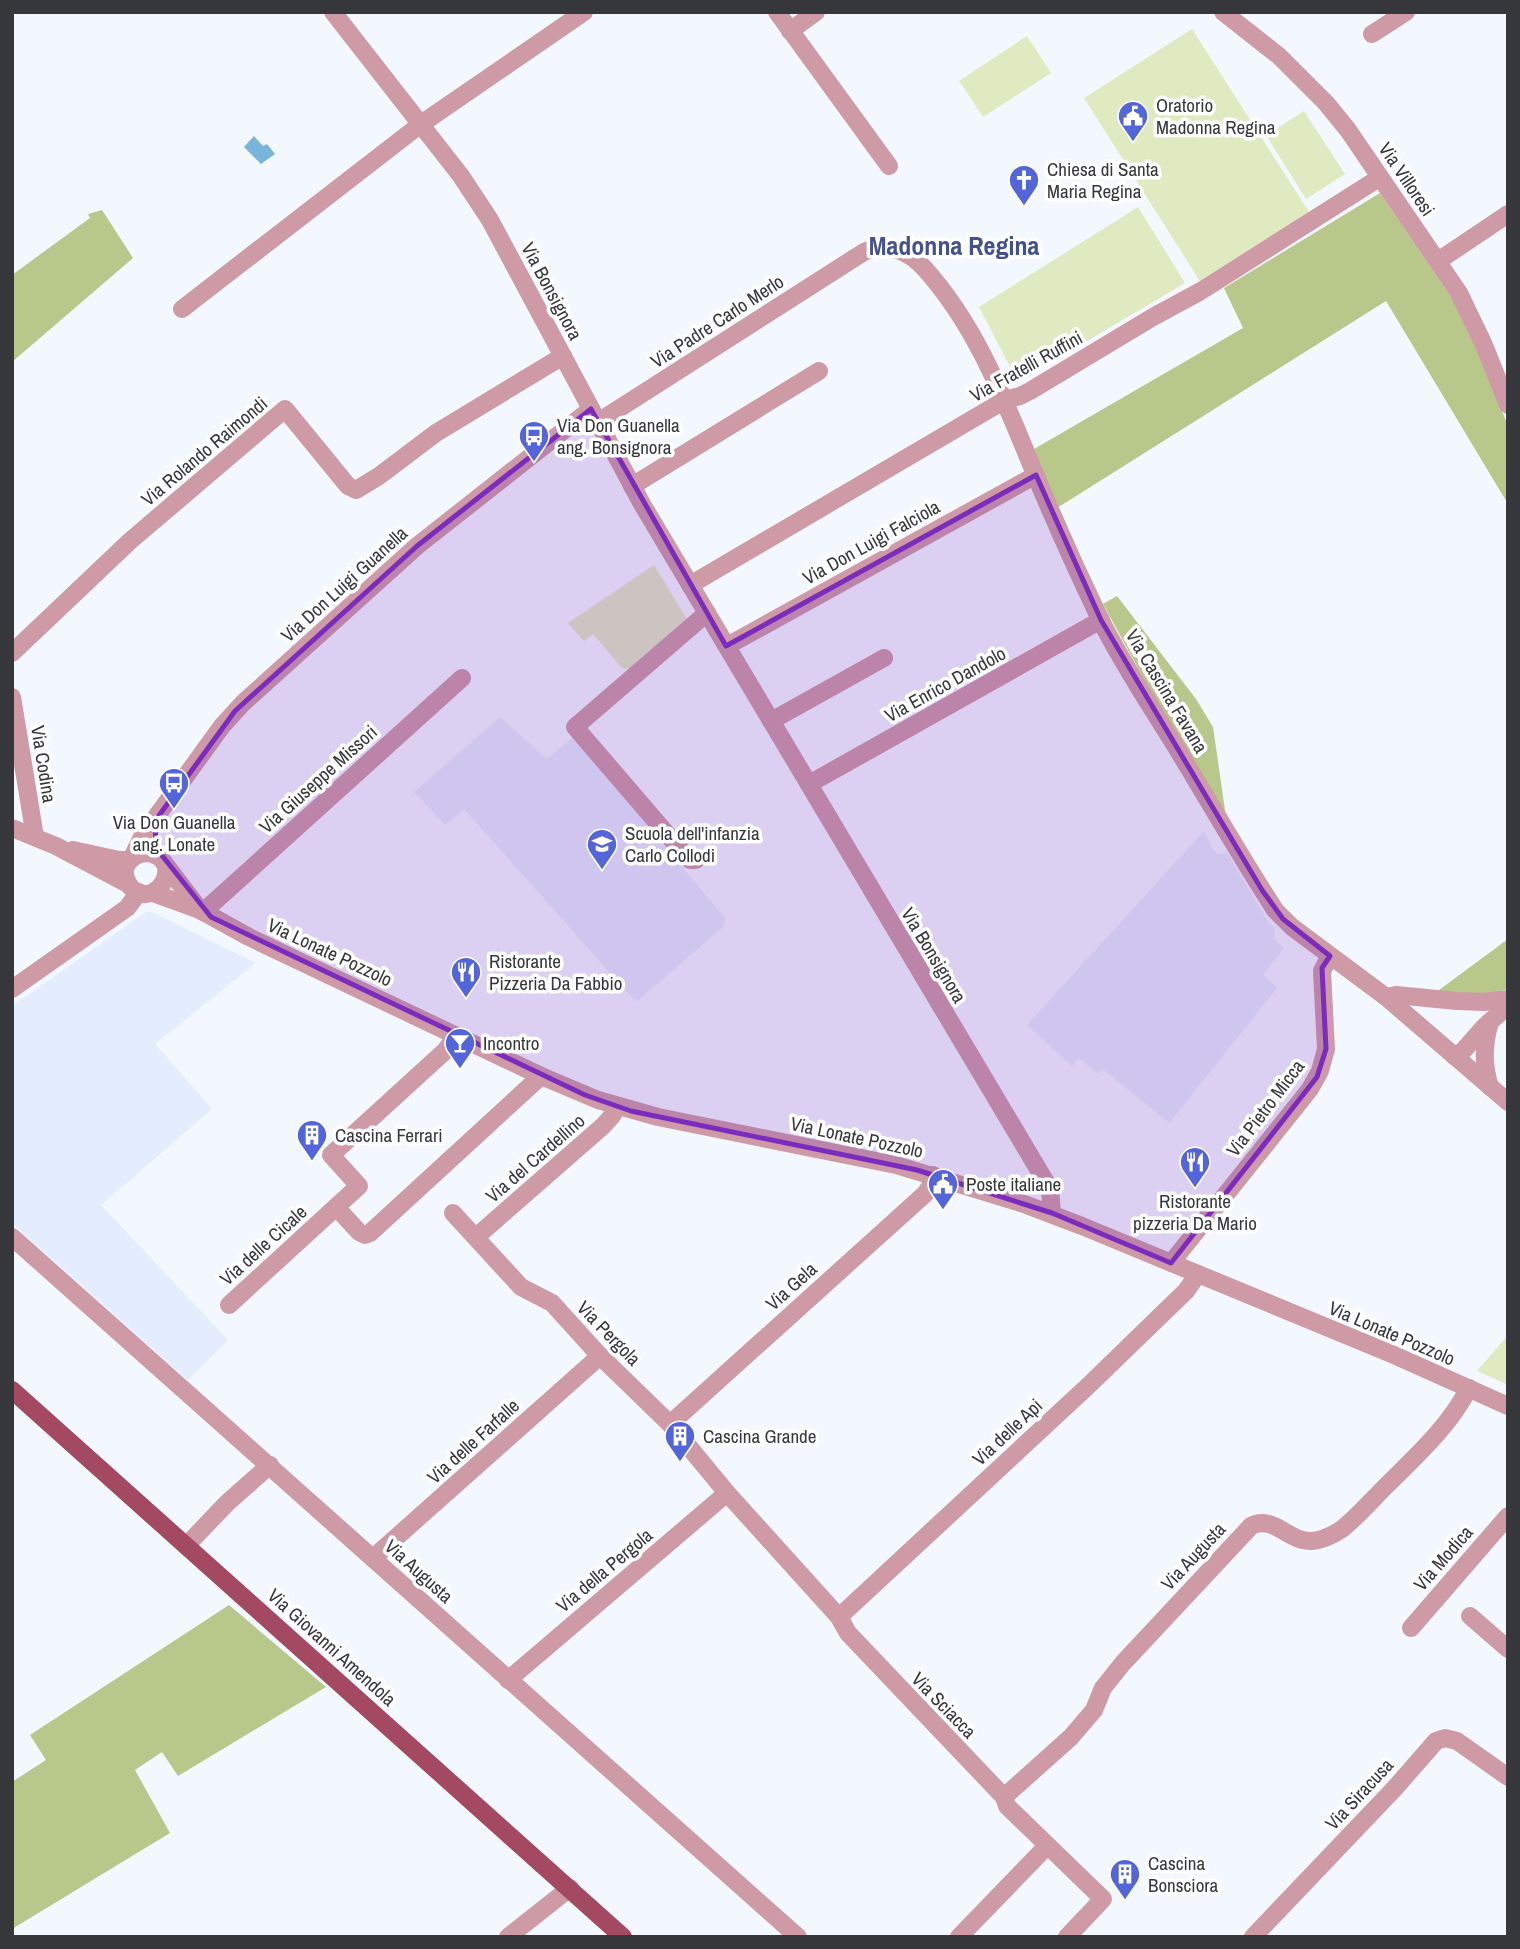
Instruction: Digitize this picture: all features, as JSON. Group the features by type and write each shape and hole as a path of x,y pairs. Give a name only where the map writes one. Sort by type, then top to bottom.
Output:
{"main road":[{"name":"Via Giovanni Amendola","path":"12,1390 623,1937"}],"street":[{"name":"Via Bonsignora","path":"333,12 481,205 632,485 1050,1189 1052,1213"},
{"path":"182,309 421,124 584,12"},
{"path":"777,12 890,166"},
{"path":"790,31 816,12"},
{"name":"Via Villoresi","path":"1223,12 1268,46 1326,103 1348,130 1459,293 1478,330 1508,405"},
{"path":"1373,34 1406,12"},
{"name":"Via Fratelli Ruffini","path":"690,585 1005,400 1030,391 1201,291 1380,178"},
{"path":"1438,261 1508,215"},
{"name":"Via Cascina Favana","path":"858,255 869,250 886,248 902,251 912,257 925,269 967,326 1005,400 1035,475 1101,621 1275,910 1292,927 1386,998 1508,1102"},
{"name":"Via Padre Carlo Merlo","path":"594,415 858,255"},
{"name":"Via Rolando Raimondi","path":"12,653 130,541 285,409 348,486 356,490 436,433 563,356"},
{"path":"632,485 818,371"},
{"name":"Via Don Luigi Guanella","path":"131,859 143,835 222,726 243,704 418,545 594,415"},
{"name":"Via Don Luigi Falciola","path":"726,646 1035,475"},
{"path":"696,860 690,860 684,854 575,727 707,613"},
{"name":"Via Enrico Dandolo","path":"808,784 1101,621"},
{"path":"771,721 884,658"},
{"name":"Via Giuseppe Missori","path":"202,911 462,678"},
{"name":"Via Codina","path":"12,696 35,837"},
{"path":"140,890 163,885 166,879 154,837 155,821"},
{"path":"12,828 56,846 119,860 131,859 144,852 162,861 202,911"},
{"name":"Via Lonate Pozzolo","path":"56,846 140,890 202,911 249,937 456,1036 541,1076 617,1107 896,1165 1052,1213 1508,1406"},
{"path":"131,859 125,870 140,890"},
{"path":"12,989 127,908 134,902 140,890"},
{"name":"Via Pietro Micca","path":"1171,1263 1317,1077 1326,1049 1322,971 1330,956"},
{"path":"1386,998 1396,995 1472,1002 1508,999"},
{"path":"1454,1056 1467,1048 1508,1006"},
{"path":"1490,1087 1484,1049 1491,1021"},
{"path":"336,1207 359,1186 331,1155 447,1049 456,1036"},
{"name":"Via delle Cicale","path":"229,1304 336,1207 359,1232 365,1235 370,1233 541,1076"},
{"name":"Via del Cardellino","path":"476,1237 603,1126 617,1107"},
{"name":"Via Gela","path":"670,1424 925,1194 933,1175"},
{"name":"Via Pergola","path":"453,1213 521,1287 552,1303 600,1356 670,1424 727,1493"},
{"name":"Via Augusta","path":"12,1237 798,1937"},
{"name":"Via delle Api","path":"839,1617 1088,1386 1186,1291 1198,1274"},
{"name":"Via delle Farfalle","path":"373,1558 600,1356"},
{"name":"Via Augusta","path":"1004,1797 1035,1772 1082,1726 1098,1703 1103,1688 1123,1663 1251,1526 1267,1523 1307,1541 1335,1533 1434,1438 1460,1406 1469,1388"},
{"path":"186,1546 227,1503 270,1465"},
{"name":"Via Sciacca","path":"727,1493 839,1617 848,1633 1004,1797 1007,1806 1103,1899 1067,1937"},
{"name":"Via della Pergola","path":"508,1680 727,1493"},
{"name":"Via Modica","path":"1411,1628 1508,1516"},
{"path":"1470,1616 1506,1642"},
{"name":"Via Siracusa","path":"1253,1937 1395,1788 1436,1741 1445,1738 1457,1741 1508,1777"},
{"path":"959,1937 1047,1846"},
{"path":"508,1937 570,1888"}],"highlighted area":[{"path":"591,409 726,646 1036,475 1101,620 1262,890 1283,919 1330,956 1322,968 1326,1049 1317,1077 1171,1263 1052,1213 917,1170 631,1111 585,1095 211,917 156,848 155,821 235,711 417,546"}],"shaded area":[{"name":"Scuola dell'infanzia Carlo Collodi","path":"500,717 547,759 573,737 725,918 723,927 636,1002 464,809 445,825 414,792"},
{"path":"1204,831 1214,851 1218,854 1227,853 1275,929 1274,939 1284,948 1263,975 1277,988 1169,1123 1103,1069 1098,1074 1079,1058 1072,1066 1027,1025"},
{"path":"146,912 152,912 256,963 155,1044 212,1109 101,1205 228,1340 188,1380 12,1223 12,1006"}],"green space":[{"path":"1192,29 1311,215 1203,286 1084,98"},
{"path":"1027,36 1051,73 983,117 959,81"},
{"path":"1304,111 1345,174 1306,199 1266,135"},
{"path":"1380,193 1455,303 1482,361 1508,426 1508,504 1386,301 1057,508 1034,449 1243,328 1224,288"},
{"path":"1138,207 1185,283 1018,382 979,307"},
{"path":"102,210 133,258 12,362 12,275 90,218 88,214"},
{"path":"654,565 688,621 632,670 622,668 593,634 584,641 568,623"},
{"path":"1117,596 1196,699 1213,727 1226,817 1150,690 1103,604"},
{"path":"1508,939 1508,989 1483,995 1435,993"},
{"path":"1508,1335 1508,1385 1477,1371"},
{"path":"229,1605 326,1687 178,1776 162,1752 135,1770 170,1833 12,1929 12,1782 46,1760 30,1735"}],"water":[{"path":"254,136 263,146 267,144 275,154 261,164 244,147"}],"place":[{"name":"Oratorio Madonna Regina","path":"1133,143"},
{"name":"Chiesa di Santa Maria Regina","path":"1024,207"},
{"name":"Via Don Guanella ang. Bonsignora","path":"534,463"},
{"name":"Via Don Guanella ang. Lonate","path":"174,810"},
{"name":"Scuola dell'infanzia Carlo Collodi","path":"602,871"},
{"name":"Ristorante Pizzeria Da Fabbio","path":"466,999"},
{"name":"Incontro","path":"460,1070"},
{"name":"Cascina Ferrari","path":"312,1162"},
{"name":"Ristorante pizzeria Da Mario","path":"1195,1189"},
{"name":"Poste italiane","path":"943,1211"},
{"name":"Cascina Grande","path":"680,1463"},
{"name":"Cascina Bonsciora","path":"1125,1901"}],"district":[{"name":"Madonna Regina","path":"954,246"}]}
